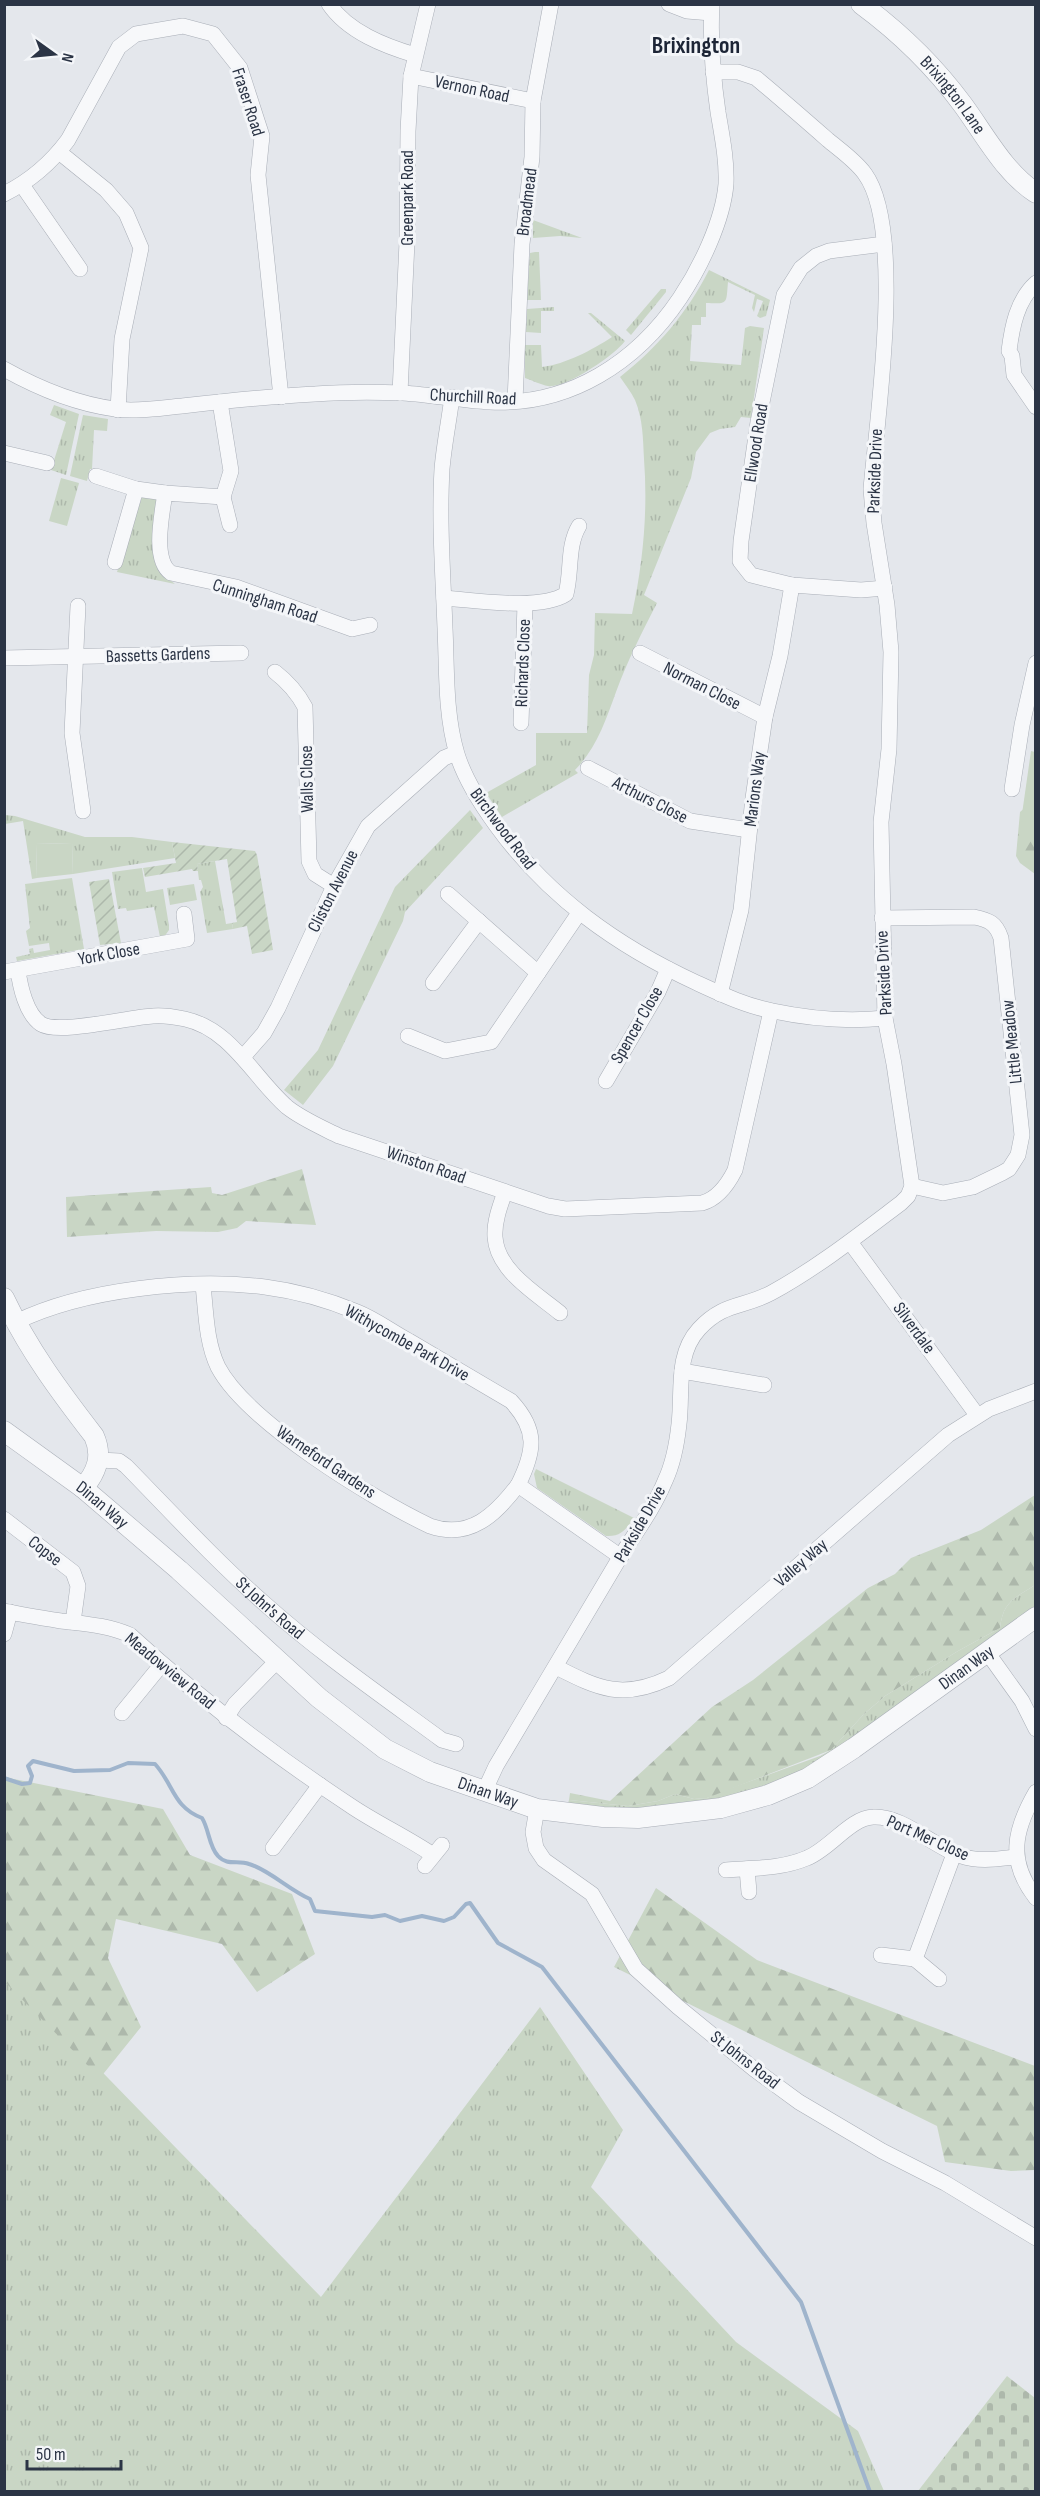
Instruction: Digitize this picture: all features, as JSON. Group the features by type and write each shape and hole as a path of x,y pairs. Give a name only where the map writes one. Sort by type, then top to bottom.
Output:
{"street":[{"path":"329,4 336,14 365,34 415,55"},
{"name":"Greenpark Road","path":"400,393 411,76 428,4"},
{"name":"Broadmead","path":"515,401 516,327 522,244 532,157 532,101 551,4"},
{"path":"669,4 687,10 712,9"},
{"name":"Brixington Lane","path":"861,4 901,38 943,80 1003,162 1035,194"},
{"name":"Churchill Road","path":"4,369 84,404 118,410 152,410 338,393 400,393 491,402 548,397 568,392 629,356 656,330 688,286 705,252 724,196 724,149 713,72 712,9"},
{"name":"Fraser Road","path":"4,195 22,185 59,152 68,140 119,46 127,39 136,34 183,26 213,34 240,68 262,136 258,175 281,397"},
{"name":"Parkside Drive","path":"484,1792 501,1758 644,1522 666,1480 674,1456 679,1424 683,1359 693,1336 724,1309 772,1293 850,1242 901,1203 908,1196 912,1186 885,1018 882,918 881,822 890,720 891,652 885,588 871,489 887,274 884,244 874,195 865,174 756,78 738,72 713,72"},
{"name":"Vernon Road","path":"411,76 532,101"},
{"path":"59,152 106,190 126,213 141,248 122,339 118,410"},
{"path":"22,185 80,269"},
{"name":"Ellwood Road","path":"884,244 848,248 816,256 801,268 784,295 758,422 740,561 751,575 792,585 861,590 885,588"},
{"path":"1035,283 1020,303 1009,351 1012,356 1014,375 1035,407"},
{"name":"Birchwood Road","path":"452,398 442,468 444,598 450,718 456,753 479,802 512,847 545,883 579,913 640,955 720,994 771,1011 851,1021 885,1018"},
{"path":"220,402 231,471 223,497 230,525"},
{"path":"5,453 47,463"},
{"path":"96,476 136,489 223,497"},
{"path":"115,562 136,489"},
{"name":"Cunningham Road","path":"165,493 160,548 163,566 171,573 236,587 352,629 370,624"},
{"name":"Richards Close","path":"444,598 525,604 559,598 566,594 569,584 572,543 579,526"},
{"name":"Marions Way","path":"720,994 741,910 749,830 765,717 780,656 792,585"},
{"name":"Richards Close","path":"521,723 525,604"},
{"path":"78,606 72,733 83,811"},
{"name":"Bassetts Gardens","path":"4,658 241,653"},
{"name":"Norman Close","path":"640,653 765,717"},
{"path":"1012,789 1035,663"},
{"name":"Walls Close","path":"275,672 293,687 305,706 309,861 315,874 334,886"},
{"name":"Cliston Avenue","path":"243,1058 264,1033 278,1008 334,886 368,826 444,758 456,753"},
{"name":"Arthurs Close","path":"588,768 690,821 749,830"},
{"path":"448,894 538,973"},
{"path":"408,1036 446,1051 491,1042 579,913"},
{"name":"York Close","path":"11,971 187,939 184,914"},
{"name":"Little Meadow","path":"882,918 974,917 987,920 997,928 1002,950 1022,1136 1018,1155 1009,1169 973,1187 943,1193 912,1186"},
{"path":"433,983 479,921"},
{"name":"Spencer Close","path":"606,1081 658,992 668,969"},
{"name":"Winston Road","path":"11,971 20,983 31,1013 41,1024 48,1027 73,1027 153,1016 199,1022 219,1036 243,1058 286,1106 314,1124 339,1136 548,1206 565,1209 709,1201 728,1184 735,1170 771,1011"},
{"path":"505,1192 496,1225 495,1238 498,1253 518,1278 561,1312"},
{"name":"Silverdale","path":"850,1242 977,1415"},
{"name":"Withycombe Park Drive","path":"16,1322 44,1309 101,1296 152,1288 203,1286 266,1287 301,1294 360,1313 511,1401 522,1413 529,1427 532,1447 527,1466 518,1485"},
{"name":"Warneford Gardens","path":"203,1286 209,1342 219,1367 235,1389 272,1426 368,1492 430,1526 441,1530 464,1530 480,1524 493,1515 518,1485"},
{"path":"4,1298 52,1381 94,1436 99,1446 99,1460 90,1480 83,1488"},
{"path":"682,1371 764,1385"},
{"name":"Valley Way","path":"556,1667 585,1682 628,1691 649,1687 669,1678 948,1435 977,1415 1035,1391"},
{"name":"Dinan Way","path":"4,1431 83,1488 342,1717 386,1749 430,1772 537,1809 603,1817 638,1818 721,1808 768,1795 808,1778 855,1748 1035,1617"},
{"name":"St John's Road","path":"99,1460 119,1461 126,1466 266,1606 442,1740 456,1744"},
{"path":"518,1485 621,1557"},
{"name":"Copse","path":"4,1519 73,1572 78,1586 73,1622"},
{"path":"4,1634 8,1611"},
{"name":"Meadowview Road","path":"8,1611 116,1628 130,1635 226,1718 320,1785 433,1855"},
{"path":"987,1652 1022,1701 1035,1729"},
{"name":"Meadowview Road","path":"226,1718 235,1704 277,1661"},
{"path":"125,1702 162,1664"},
{"path":"273,1848 320,1785"},
{"path":"1035,1792 1021,1822 1016,1840 1016,1857 1021,1875 1035,1898"},
{"name":"St Johns Road","path":"537,1809 533,1832 536,1848 544,1860 592,1894 636,1969 678,2007 754,2069 799,2102 882,2151 945,2183 1035,2238"},
{"name":"Port Mer Close","path":"726,1870 771,1868 806,1858 824,1849 853,1826 870,1817 889,1819 954,1854 978,1860 1016,1857"},
{"path":"915,1959 954,1854"},
{"path":"747,1869 749,1892"},
{"path":"881,1955 915,1959 939,1979"}],"green space":[{"path":"533,220 582,238 560,236 533,238"},
{"path":"539,252 541,300 527,300 530,253"},
{"path":"709,270 770,300 766,316 760,318 757,316 763,301 757,299 754,312 752,308 755,295 728,282 725,301 706,303 706,317 701,317 701,325 692,325 690,361 741,365 745,328 750,326 764,328 751,418 741,417 735,427 710,433 696,452 691,478 644,595 657,603 630,658 600,734 589,753 575,770 578,773 502,817 486,793 536,765 536,733 587,733 589,675 594,655 595,613 632,614 644,537 645,479 641,422 635,400 620,377 647,354 681,315"},
{"path":"661,289 666,289 666,292 631,335 626,330"},
{"path":"554,307 554,311 541,311 541,333 526,332 527,309"},
{"path":"588,313 591,313 625,341 620,347 577,377 556,386 542,385 525,378 525,345 541,345 542,367 578,356 612,337"},
{"path":"54,405 79,414 66,475 51,470 66,422 50,415"},
{"path":"83,415 108,419 107,431 94,430 92,469 90,469 87,481 70,476"},
{"path":"61,478 79,483 67,526 49,521"},
{"path":"142,497 155,497 158,500 155,563 162,574 175,584 117,572"},
{"path":"1031,751 1035,752 1035,822 1021,821"},
{"path":"1035,799 1035,874 1020,863 1016,856 1020,812"},
{"path":"470,810 483,828 405,912 403,921 333,1066 303,1105 284,1090 318,1050 395,887"},
{"path":"5,815 85,837 132,837 172,842 175,858 73,874 72,843 36,844 37,878 32,879 23,821 5,824"},
{"path":"172,842 255,851 273,950 252,954 247,926 233,929 232,923 237,922 227,859 197,864 198,871 192,869 145,877 143,868 176,863"},
{"path":"72,843 73,874 37,878 36,844"},
{"path":"215,861 226,924 232,923 233,929 207,933 200,892 203,887 199,880 197,864"},
{"path":"142,868 146,892 163,889 169,926 164,937 160,937 154,907 127,911 126,908 118,909 112,872"},
{"path":"72,878 84,949 17,961 16,957 30,954 29,949 33,948 34,953 50,950 49,943 29,946 26,931 30,928 25,884"},
{"path":"109,879 121,943 100,945 89,882"},
{"path":"194,884 197,900 170,905 167,888"},
{"path":"302,1169 316,1225 246,1221 237,1228 218,1232 156,1231 67,1237 66,1197 211,1187 212,1193 222,1195"},
{"path":"536,1469 634,1518 619,1534 606,1536 537,1488 534,1474"},
{"path":"1035,1495 1035,1585 1011,1601 1004,1612 1000,1628 885,1696 864,1714 831,1750 707,1798 694,1799 675,1794 658,1801 628,1806 569,1800 570,1793 610,1801 712,1707 753,1680 868,1588 895,1574 911,1558 981,1530"},
{"path":"1035,1585 1035,1609 836,1752 792,1776 727,1798 635,1812 567,1806 569,1800 628,1806 658,1801 675,1794 694,1799 707,1798 820,1756 831,1750 864,1714 885,1696 1000,1628 1004,1612 1011,1601"},
{"path":"4,1777 163,1809 190,1855 292,1894 315,1954 257,1992 222,1944 116,1919 108,1958 141,2027 100,2078 5,1982"},
{"path":"656,1888 757,1960 1035,2066 1035,2170 1011,2171 945,2162 937,2126 614,1967"},
{"path":"4,1971 321,2297 540,2007 623,2130 591,2187 736,2342 858,2431 884,2491 5,2491"},
{"path":"1007,2376 1035,2398 1035,2491 918,2491"}],"waterway":[{"path":"4,1778 22,1784 30,1783 32,1776 28,1766 33,1761 74,1771 110,1770 128,1763 155,1764 179,1802 202,1818 213,1848 221,1859 245,1863 264,1870 310,1899 315,1911 372,1917 385,1915 400,1921 422,1916 444,1921 454,1917 466,1904 470,1903 498,1943 542,1967 801,2302 870,2492"}],"district":[{"name":"Brixington","path":"696,45"}]}
